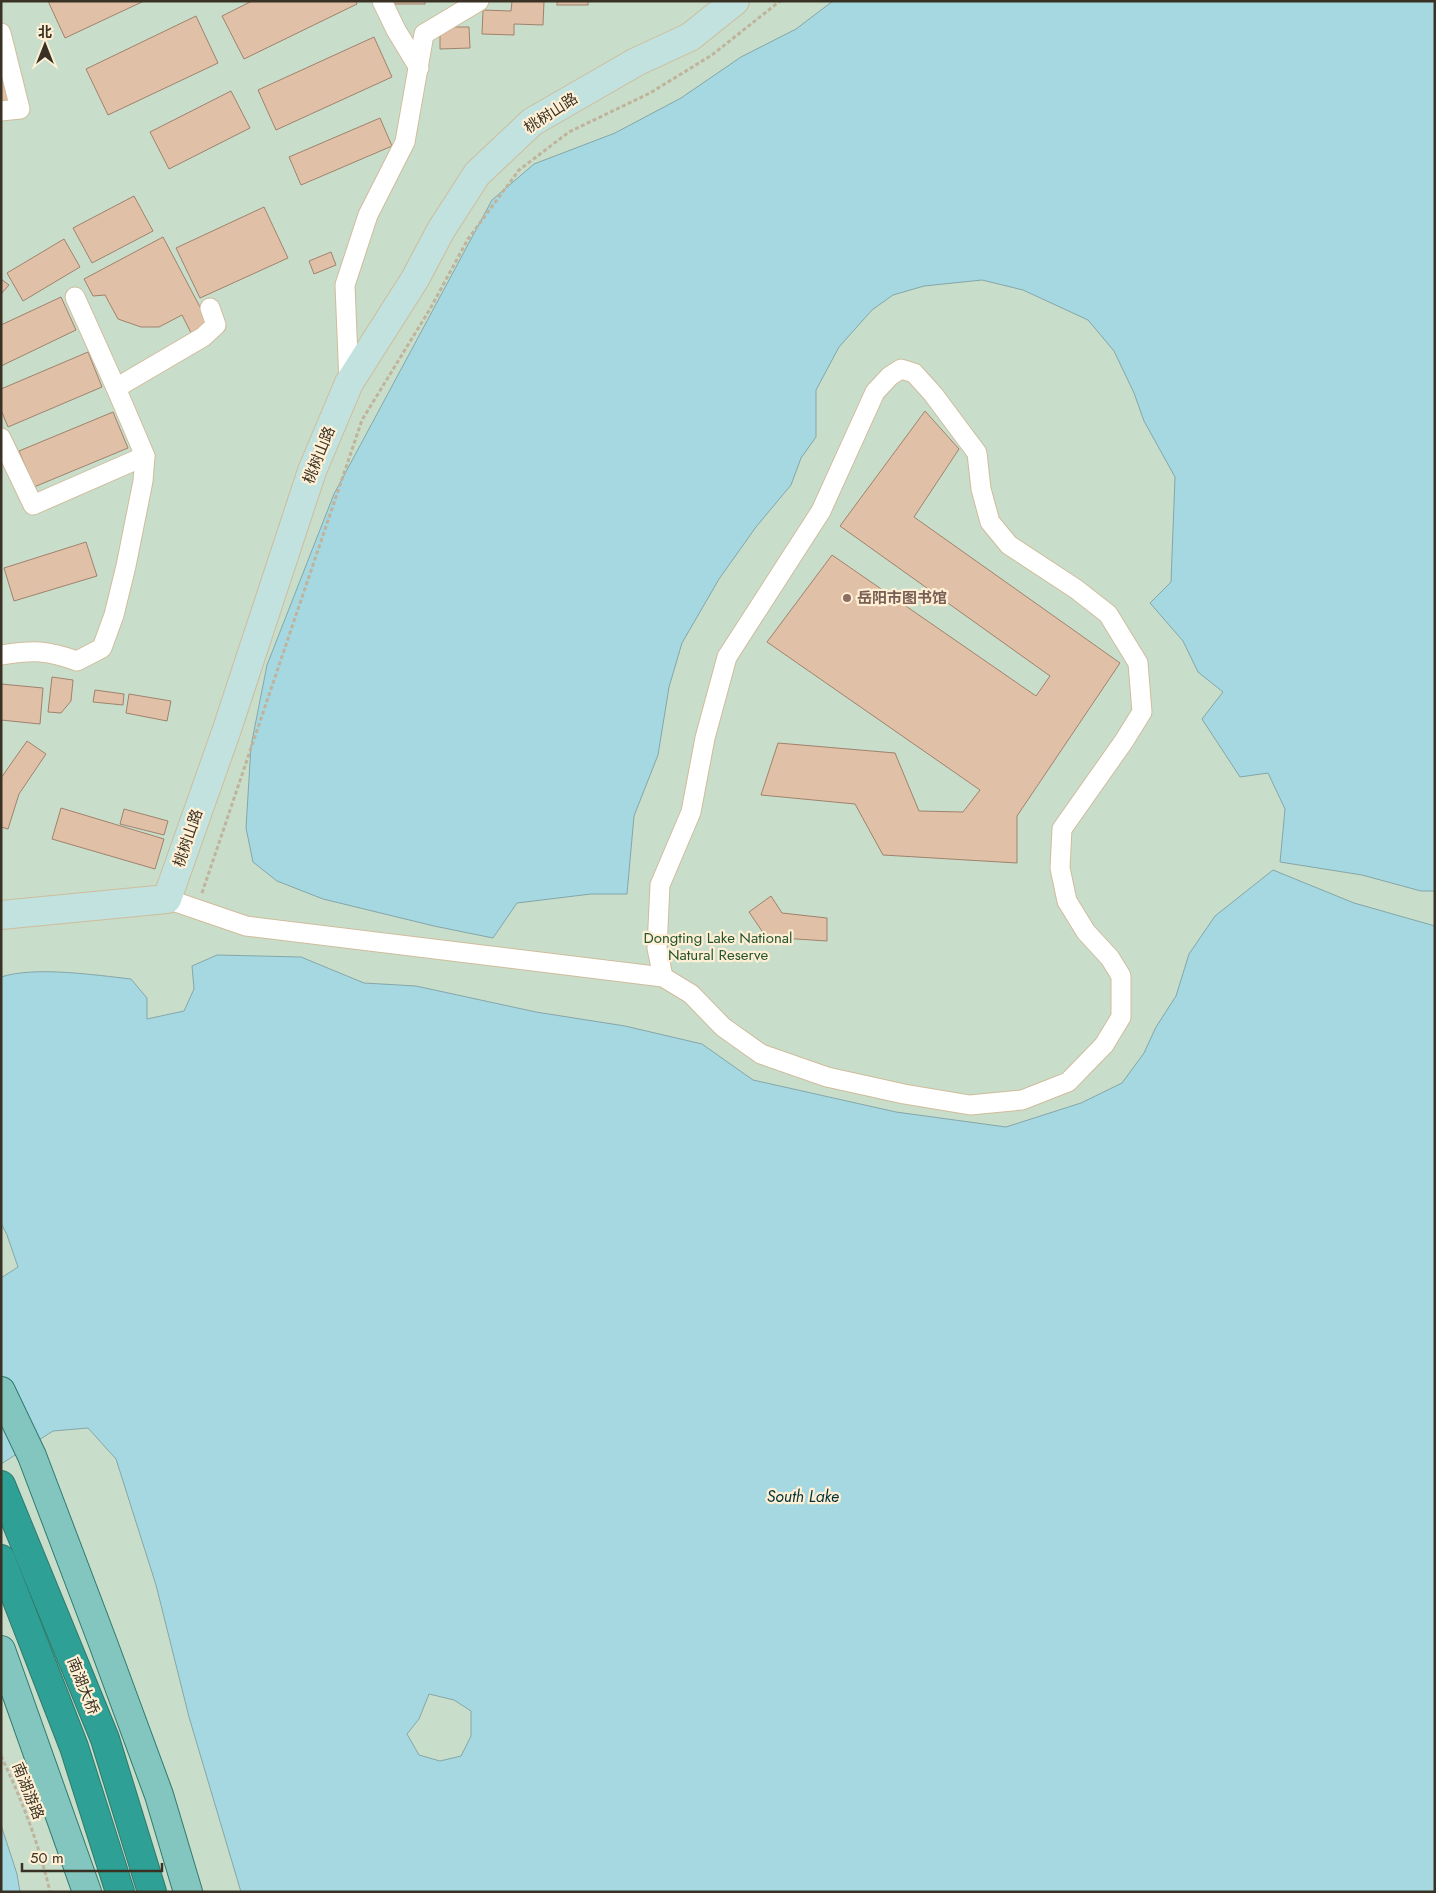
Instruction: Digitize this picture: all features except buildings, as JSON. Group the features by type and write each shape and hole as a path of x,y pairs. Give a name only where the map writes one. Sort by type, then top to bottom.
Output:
{"highway":[{"name":"南湖大桥","path":"1,1485 105,1739 152,1892"},
{"name":"南湖大桥","path":"1,1559 74,1746 120,1892"}],"main road":[{"path":"1,1391 32,1456 106,1652 159,1795 188,1892"},
{"path":"1,1650 87,1892"}],"street":[{"path":"382,1 396,30 419,68"},
{"path":"349,383 345,285 368,215 405,142 424,34 479,1"},
{"name":"桃树山路","path":"167,899 226,732 312,471 349,383 415,279 441,230 478,174 532,122 636,62 690,37 735,1"},
{"path":"1,34 20,109 1,112"},
{"path":"1,655 28,651 54,653 77,661 102,648 114,616 126,566 143,481 145,456 75,297"},
{"path":"116,388 203,337 216,325 210,308"},
{"path":"1,915 167,899 246,926 662,977 691,994 723,1027 761,1054 827,1077 904,1094 970,1105 1022,1100 1068,1082 1104,1045 1121,1017 1121,976 1110,958 1086,932 1067,901 1060,868 1062,829 1124,742 1142,712 1138,663 1108,614 1076,589 1009,545 990,522 980,489 977,453 933,394 914,373 901,369 890,376 875,392 821,511 727,658 705,738 691,812 660,886 657,948 662,977"},
{"path":"1,438 33,505 145,456"}],"path":[{"path":"196,909 362,420 430,309 468,239 519,170 569,132 650,93 712,55 780,1"},
{"name":"南湖游路","path":"1,1756 20,1795 43,1864 50,1892"}],"green space":[{"name":"Dongting Lake National Natural Reserve","path":"1,1 1435,1 1435,1892 1,1892"}],"water":[{"path":"833,1 1435,1 1435,891 1421,891 1362,875 1280,862 1285,809 1268,773 1240,777 1202,719 1223,692 1198,672 1183,641 1150,603 1171,582 1175,477 1144,421 1134,393 1114,351 1088,320 1023,290 982,280 924,286 893,295 872,310 839,347 816,390 816,437 801,458 791,485 756,527 719,579 682,643 669,687 658,755 634,816 627,894 591,894 517,903 493,938 323,899 277,881 253,862 246,828 251,746 267,665 334,494 492,200 534,164 615,133 681,98 741,57 796,29"},
{"name":"South Lake","path":"1273,870 1354,903 1435,926 1435,1892 241,1892 189,1717 156,1585 116,1459 88,1428 53,1431 1,1464 1,1278 18,1267 1,1223 1,977 31,972 48,972 131,979 147,998 147,1019 184,1011 194,989 192,966 217,955 301,957 364,983 416,986 536,1012 625,1026 702,1044 753,1080 896,1112 1006,1127 1081,1103 1122,1083 1144,1053 1156,1027 1176,996 1189,954 1215,916","holes":["429,1694 454,1700 471,1711 471,1736 461,1756 440,1761 419,1755 407,1734 419,1719"]},
{"path":"1,1825 17,1874 20,1892 1,1892"}],"place":[{"name":"岳阳市图书馆","path":"847,598"}]}
